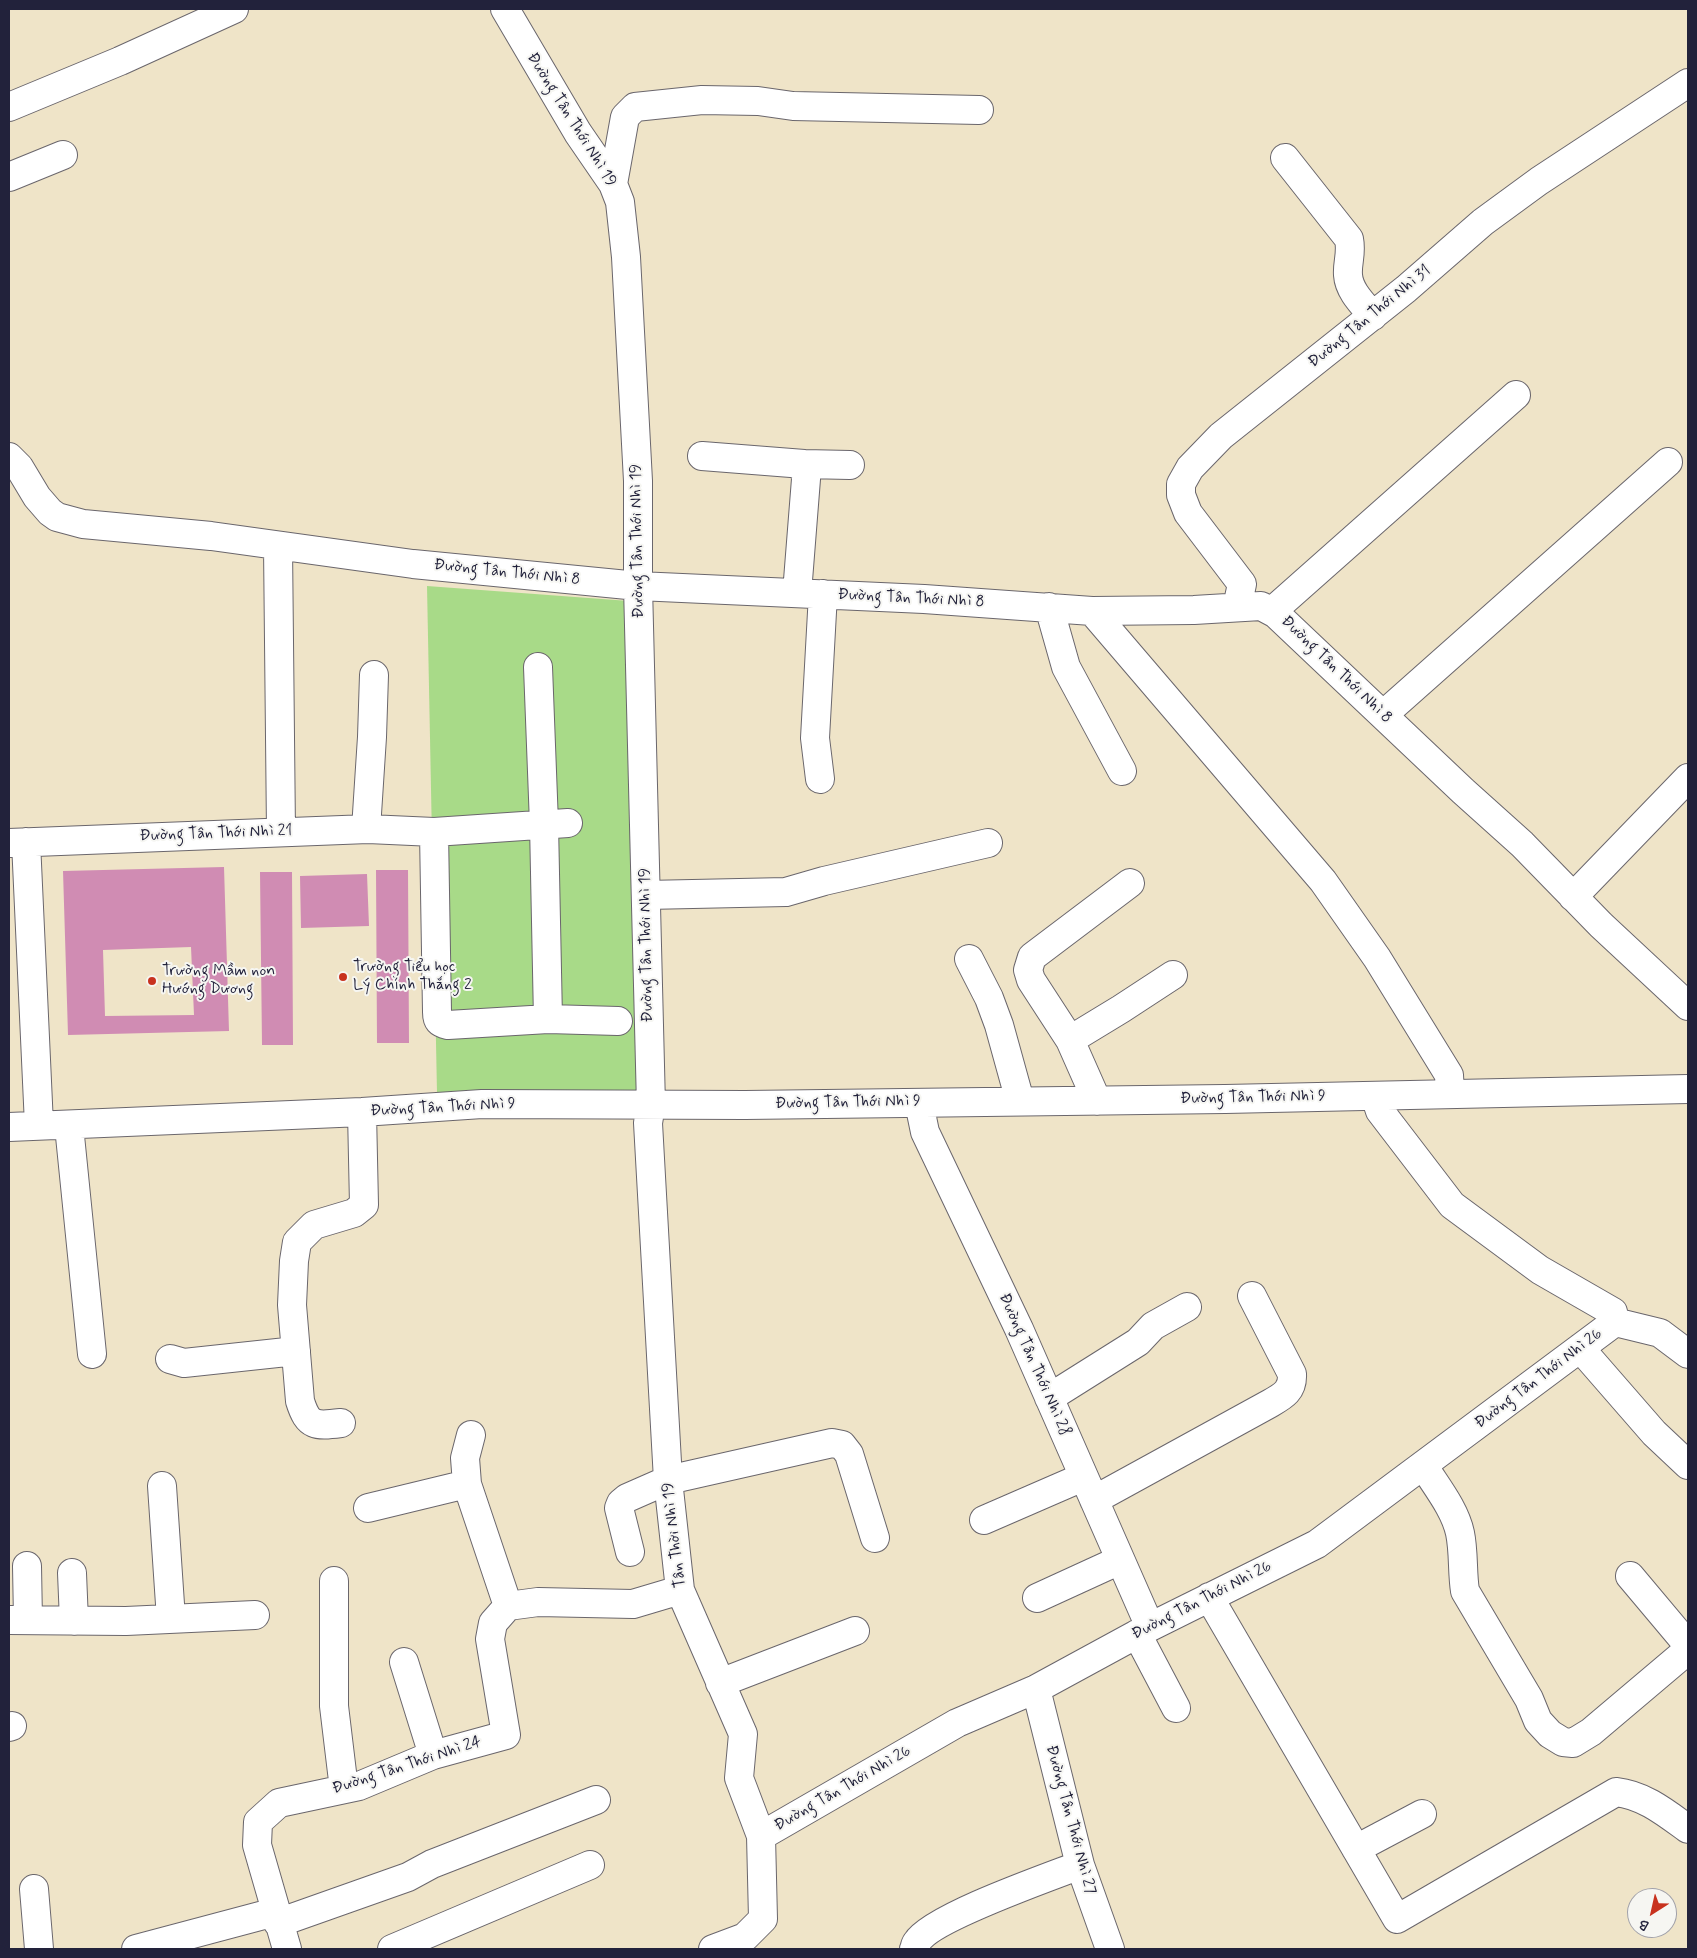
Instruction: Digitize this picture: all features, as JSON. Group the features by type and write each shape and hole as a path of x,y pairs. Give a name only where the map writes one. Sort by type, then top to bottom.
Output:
{"street":[{"path":"9,107 120,61 234,9"},
{"name":"Đường Tân Thới Nhì 19","path":"505,9 578,133 613,184 620,202 626,257 638,481 638,586 651,1105"},
{"name":"Đường Tân Thới Nhì 31","path":"1237,607 1242,584 1188,513 1181,495 1181,484 1190,468 1221,436 1373,316 1483,222 1539,181 1688,83"},
{"path":"613,184 625,117 635,107 702,100 758,101 793,106 979,110"},
{"path":"9,177 63,155"},
{"path":"1286,158 1349,239 1351,249 1347,273 1350,286 1373,316"},
{"path":"1276,613 1278,606 1516,396"},
{"path":"702,456 804,464 850,465"},
{"name":"Đường Tân Thới Nhì 8","path":"9,457 50,512 57,517 83,524 212,536 413,564 638,586 1049,607 1092,611 1194,610 1261,606 1276,613 1522,844 1573,896 1688,1006"},
{"path":"1383,715 1668,462"},
{"path":"804,464 815,738 820,779"},
{"path":"278,546 280,832"},
{"path":"1049,607 1066,667 1122,771"},
{"path":"1092,611 1323,881 1377,958 1449,1075 1450,1094"},
{"path":"538,667 556,824 548,1019"},
{"path":"366,829 374,675"},
{"path":"1573,896 1688,778"},
{"name":"Đường Tân Thới Nhì 21","path":"17,842 366,829 428,832 556,824"},
{"path":"428,832 437,1020 440,1023 448,1025 548,1019 618,1021"},
{"path":"17,842 39,1125"},
{"path":"646,896 786,892 824,881 988,843"},
{"path":"1097,1101 1070,1040 1031,980 1028,970 1032,958 1130,883"},
{"path":"969,959 989,998 1020,1102"},
{"path":"1070,1040 1173,974"},
{"name":"Đường Tân Thới Nhì 9","path":"9,1127 69,1126 362,1112 482,1104 651,1105 1020,1102 1688,1089"},
{"path":"1375,1096 1380,1111 1452,1205 1540,1270 1613,1312 1615,1322 1660,1333 1688,1354"},
{"name":"Đường Tân Thới Nhì 28","path":"919,1103 925,1132 1018,1329 1120,1560 1143,1631 1176,1708"},
{"name":"Tân Thời Nhì 19","path":"651,1105 648,1123 668,1480 680,1590 743,1734 739,1778 761,1836 762,1918 744,1937 714,1949"},
{"path":"341,1423 322,1425 312,1423 304,1415 300,1401 292,1305 294,1261 297,1242 314,1225 354,1213 364,1205 362,1112"},
{"path":"69,1126 92,1354"},
{"path":"984,1520 1089,1489 1269,1404 1284,1395 1290,1389 1292,1374 1252,1296"},
{"path":"1049,1398 1138,1342 1153,1326 1187,1307"},
{"name":"Đường Tân Thới Nhì 26","path":"761,1836 956,1723 1036,1689 1143,1631 1317,1544 1615,1322"},
{"path":"1580,1348 1654,1433 1688,1465"},
{"path":"170,1360 184,1363 296,1351"},
{"path":"471,1435 465,1458 468,1484 508,1606 538,1602 633,1604 680,1590"},
{"path":"630,1552 619,1508 626,1498 668,1480 832,1444 842,1445 849,1454 875,1538"},
{"path":"1423,1465 1457,1520 1461,1535 1465,1591 1529,1699 1538,1721 1550,1734 1563,1742 1573,1743 1591,1732 1688,1650"},
{"path":"368,1508 468,1484"},
{"path":"162,1486 171,1619"},
{"path":"1038,1598 1120,1560"},
{"path":"28,1566 19,1620 126,1621 255,1615"},
{"path":"72,1573 74,1621"},
{"path":"1630,1576 1688,1645"},
{"path":"334,1581 334,1706 344,1789"},
{"path":"1209,1597 1397,1919 1616,1792 1628,1793 1660,1808 1688,1830"},
{"name":"Đường Tân Thới Nhì 24","path":"287,1949 257,1845 258,1822 279,1803 359,1786 433,1755 506,1735 490,1640 492,1623 508,1606"},
{"path":"720,1683 855,1631"},
{"path":"404,1662 433,1755"},
{"name":"Đường Tân Thới Nhì 27","path":"1036,1689 1080,1865 1110,1949"},
{"path":"136,1949 277,1917 408,1877 432,1864 596,1800"},
{"path":"1356,1849 1422,1814"},
{"path":"392,1949 590,1865"},
{"path":"914,1949 917,1941 926,1932 954,1916 1080,1865"},
{"path":"34,1889 39,1949"}],"green space":[{"path":"427,586 629,601 648,1095 437,1093"}],"building":[{"path":"224,867 229,1031 68,1035 63,871","holes":["191,947 194,1015 105,1016 103,950"]},
{"path":"376,870 408,870 409,1043 377,1043"},
{"path":"260,872 292,872 293,1045 262,1045"},
{"path":"367,874 369,926 301,928 300,876"}],"place":[{"name":"Trường Tiểu học Lý Chính Thắng 2","path":"343,977"},
{"name":"Trường Mầm non Hướng Dương","path":"152,981"}]}
